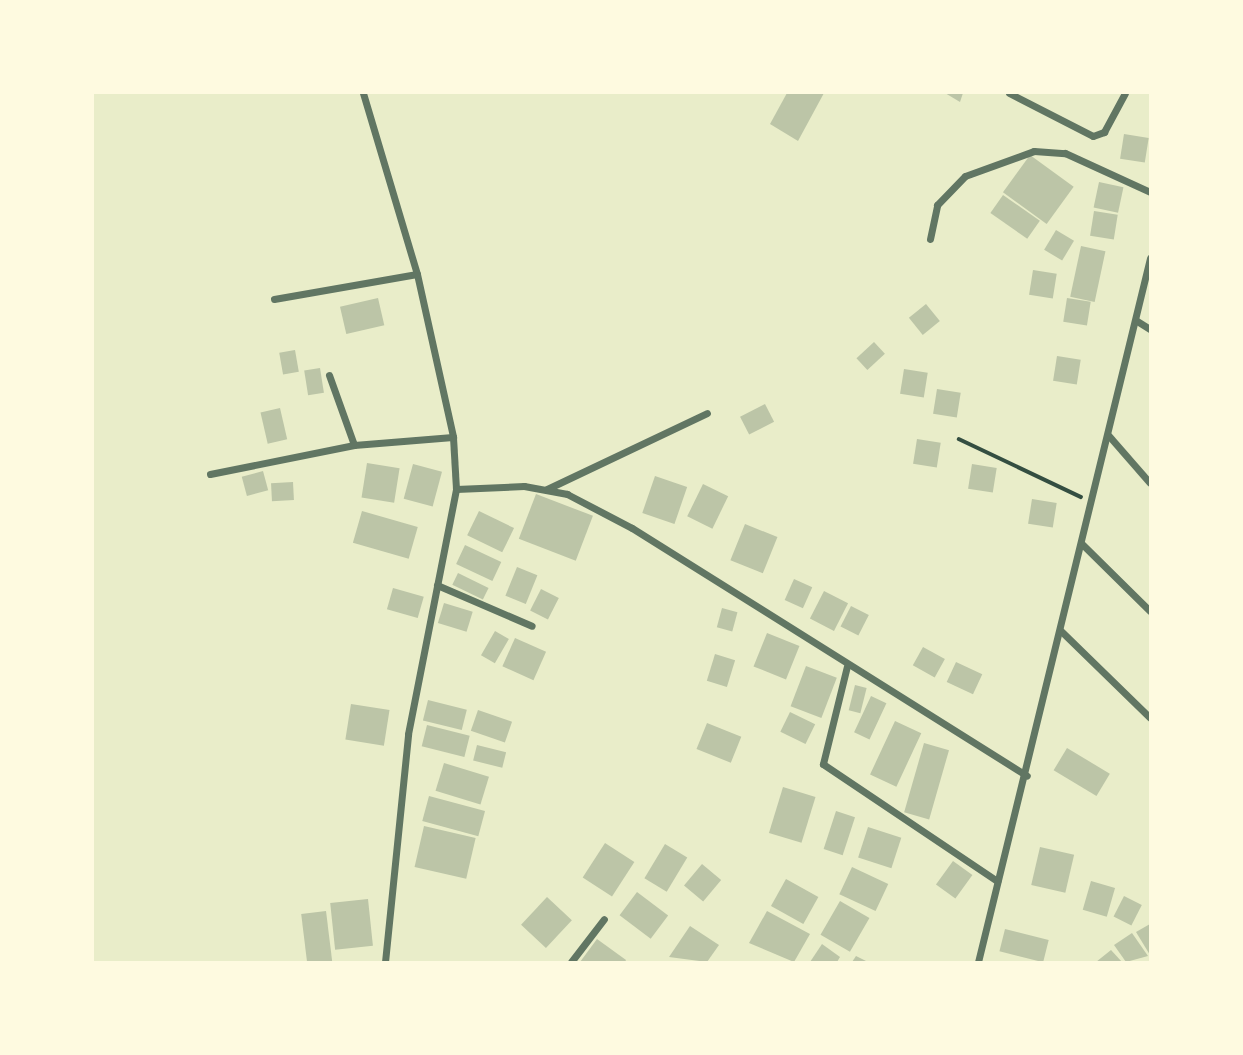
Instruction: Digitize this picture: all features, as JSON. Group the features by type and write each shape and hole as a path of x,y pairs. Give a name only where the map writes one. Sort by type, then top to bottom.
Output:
{"street":[{"path":"363,93 418,274 453,437 456,489 408,734 384,962"},
{"path":"1009,93 1093,136 1104,132 1125,93"},
{"path":"930,239 937,205 965,176 1034,152 1065,153 1150,192"},
{"path":"978,962 997,881 1027,776 1150,258"},
{"path":"274,299 418,274"},
{"path":"1137,321 1150,329"},
{"path":"329,374 354,445"},
{"path":"547,489 707,413"},
{"path":"1109,436 1150,483"},
{"path":"210,474 354,445 453,437"},
{"path":"456,489 547,489 632,528 847,666 1027,776"},
{"path":"1082,544 1150,611"},
{"path":"437,585 533,626"},
{"path":"1061,631 1150,718"},
{"path":"847,666 823,764 997,881"},
{"path":"571,962 604,919"}],"path":[{"path":"959,439 1092,502"}],"building":[{"path":"787,93 824,93 798,141 770,124"},
{"path":"945,93 963,93 960,102"},
{"path":"1124,134 1149,138 1145,163 1120,159"},
{"path":"1030,155 1074,187 1047,224 1003,192"},
{"path":"1099,182 1123,187 1118,213 1094,207"},
{"path":"1003,195 1040,221 1027,239 990,213"},
{"path":"1094,211 1118,215 1114,239 1090,236"},
{"path":"1056,230 1074,241 1062,261 1044,250"},
{"path":"1081,246 1105,251 1095,302 1070,297"},
{"path":"1033,270 1057,274 1053,298 1029,295"},
{"path":"378,298 384,325 346,334 340,307"},
{"path":"1067,298 1091,302 1087,325 1063,322"},
{"path":"926,304 940,321 923,335 909,318"},
{"path":"874,342 885,354 867,370 856,358"},
{"path":"295,350 299,372 283,374 279,353"},
{"path":"1057,356 1081,360 1077,384 1053,381"},
{"path":"320,368 324,393 308,395 304,371"},
{"path":"904,369 928,373 924,397 900,394"},
{"path":"937,389 961,393 957,417 933,414"},
{"path":"765,404 774,422 749,435 740,417"},
{"path":"280,408 287,439 268,444 261,412"},
{"path":"917,439 941,443 937,467 913,464"},
{"path":"367,463 400,468 394,503 362,498"},
{"path":"413,464 442,472 433,507 404,499"},
{"path":"972,464 997,468 993,493 968,489"},
{"path":"263,471 268,490 247,496 242,477"},
{"path":"655,476 687,487 674,524 642,513"},
{"path":"293,482 294,500 272,501 271,483"},
{"path":"703,484 728,496 712,529 687,516"},
{"path":"536,494 593,516 576,561 519,539"},
{"path":"1032,499 1057,503 1053,528 1028,524"},
{"path":"362,511 418,527 409,559 353,543"},
{"path":"479,511 514,528 502,552 467,535"},
{"path":"745,524 777,537 763,573 730,560"},
{"path":"465,545 501,562 492,581 456,564"},
{"path":"517,567 537,575 526,604 505,596"},
{"path":"458,573 489,588 483,600 452,585"},
{"path":"794,579 812,587 803,608 785,600"},
{"path":"393,588 424,597 418,618 387,609"},
{"path":"541,589 559,598 548,619 530,610"},
{"path":"824,591 848,603 834,631 810,619"},
{"path":"444,603 473,612 467,632 438,623"},
{"path":"851,606 869,615 858,636 841,626"},
{"path":"722,608 737,612 732,631 717,627"},
{"path":"495,631 509,639 495,663 481,655"},
{"path":"767,633 799,646 786,679 754,666"},
{"path":"515,638 546,652 533,680 502,666"},
{"path":"923,647 945,659 935,677 913,665"},
{"path":"715,654 735,660 727,687 707,681"},
{"path":"956,662 982,674 973,694 947,682"},
{"path":"806,666 837,678 821,718 791,706"},
{"path":"855,685 867,688 860,713 849,710"},
{"path":"871,696 886,703 870,739 854,732"},
{"path":"428,700 467,710 462,730 423,720"},
{"path":"351,704 390,710 384,746 345,740"},
{"path":"478,710 512,722 505,743 471,731"},
{"path":"790,712 815,724 806,744 780,732"},
{"path":"895,721 921,733 896,787 870,774"},
{"path":"707,723 741,737 731,763 697,749"},
{"path":"427,725 470,736 464,757 422,746"},
{"path":"924,743 949,750 929,819 904,812"},
{"path":"477,745 506,752 502,768 473,761"},
{"path":"1067,748 1110,774 1096,796 1054,770"},
{"path":"444,763 489,777 480,804 436,791"},
{"path":"783,787 816,797 801,843 769,833"},
{"path":"429,796 485,811 478,836 422,821"},
{"path":"836,811 855,817 843,855 824,849"},
{"path":"424,826 476,838 466,879 415,867"},
{"path":"868,827 901,838 891,868 858,857"},
{"path":"605,843 634,862 612,896 583,877"},
{"path":"665,844 687,857 667,892 644,878"},
{"path":"1040,847 1074,855 1065,893 1031,885"},
{"path":"953,861 972,875 955,899 936,884"},
{"path":"702,864 721,880 703,902 684,885"},
{"path":"852,867 888,884 876,911 839,894"},
{"path":"786,879 818,897 803,924 771,906"},
{"path":"1091,881 1115,888 1107,917 1083,910"},
{"path":"637,892 668,915 651,939 620,915"},
{"path":"1124,896 1142,905 1131,926 1114,916"},
{"path":"547,897 572,920 546,948 521,925"},
{"path":"368,899 373,946 335,950 330,903"},
{"path":"840,901 869,918 850,952 820,935"},
{"path":"326,911 332,962 307,962 301,914"},
{"path":"767,911 810,934 794,962 749,943"},
{"path":"1150,924 1150,955 1136,932"},
{"path":"690,926 719,945 707,962 669,957"},
{"path":"1005,929 1049,940 1043,962 999,951"},
{"path":"1132,933 1148,956 1126,962 1114,945"},
{"path":"597,939 626,960 625,962 580,962"},
{"path":"822,944 840,957 837,962 810,962"},
{"path":"1111,950 1122,962 1096,962"},
{"path":"856,956 868,962 852,962"}]}
